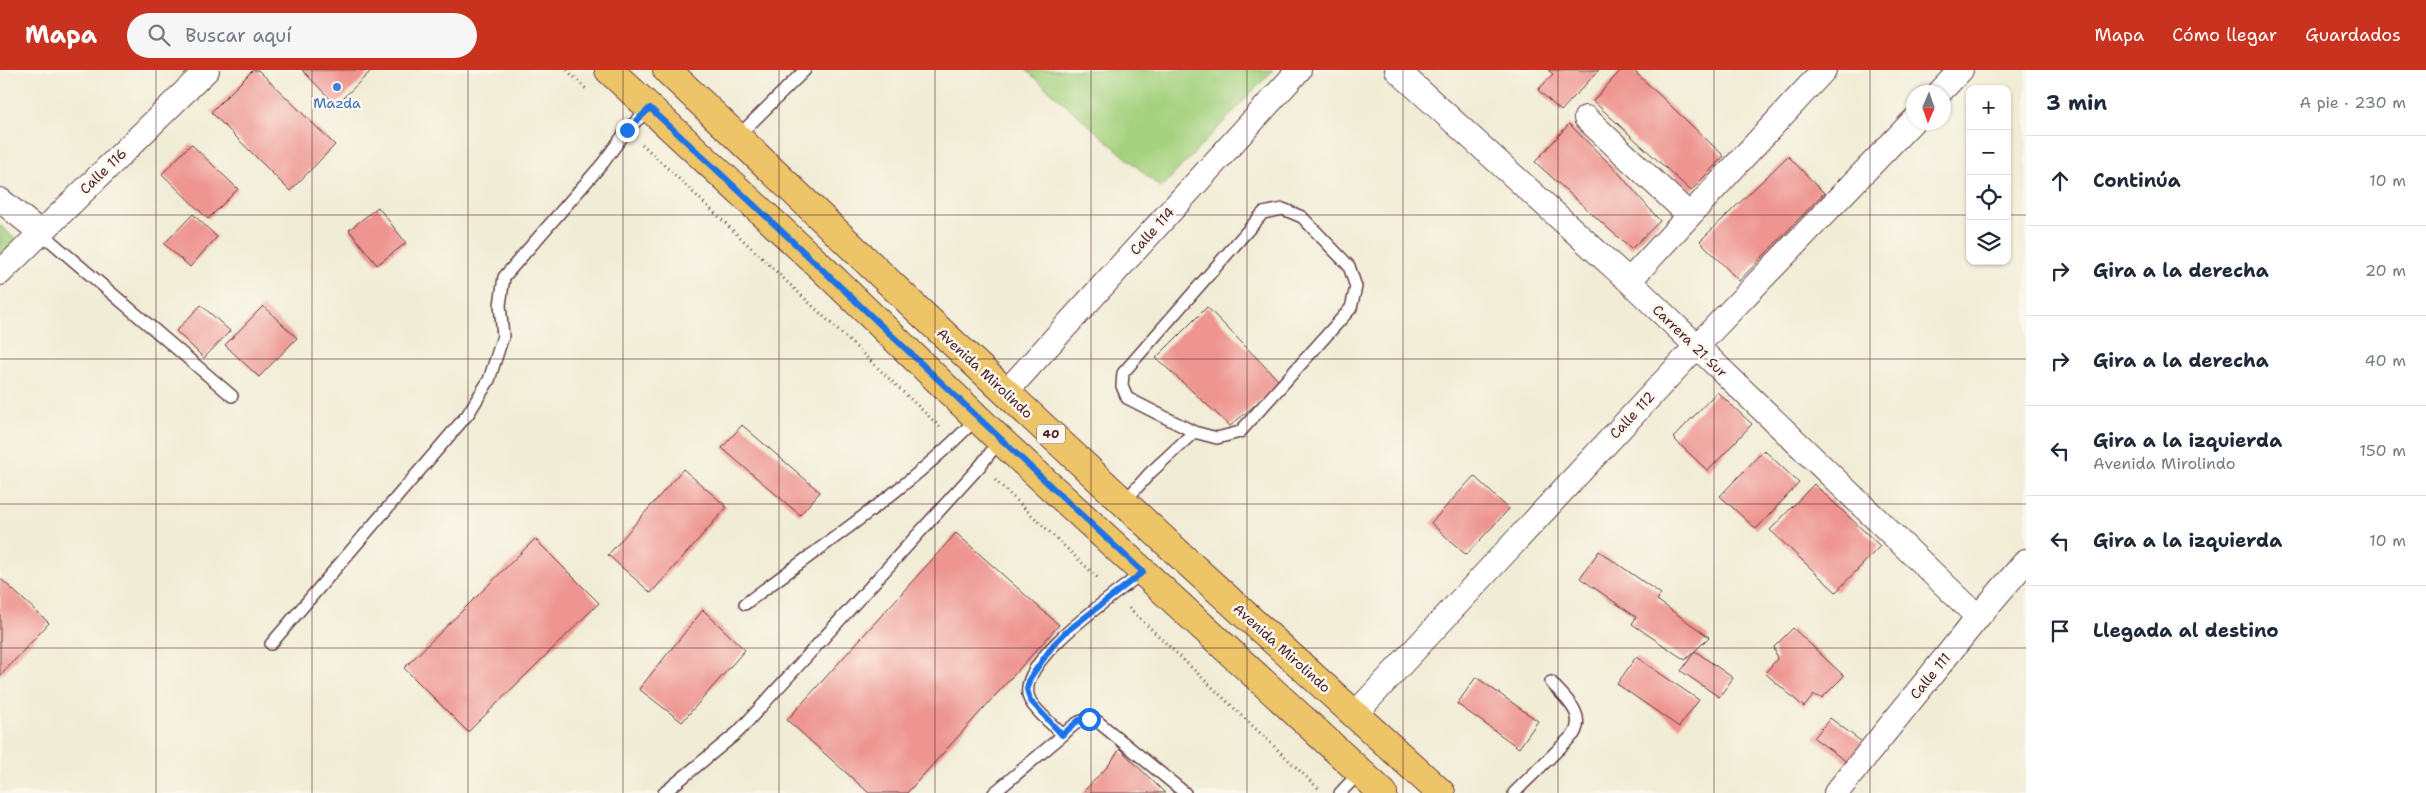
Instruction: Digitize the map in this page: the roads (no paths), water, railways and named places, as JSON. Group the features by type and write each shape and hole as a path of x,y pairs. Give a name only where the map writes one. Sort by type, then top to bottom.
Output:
{"main road":[{"path":"609,70 857,301 976,418 1383,793"},
{"name":"Avenida Mirolindo","path":"667,70 1006,392 1441,793"}],"street":[{"name":"Calle 116","path":"0,273 206,70"},
{"name":"Calle 114","path":"1006,392 1299,70"},
{"name":"Carrera 21 Sur","path":"1397,70 1629,280 1696,347 1978,617"},
{"path":"1629,280 1824,70"},
{"path":"1947,85 1961,70"},
{"path":"1586,118 1689,215"},
{"name":"Calle 112","path":"1355,714 1696,347 1906,128"},
{"path":"0,200 40,232"},
{"name":"Calle 111","path":"1836,793 1978,617 2026,561"}],"lane":[{"path":"737,137 805,70"},
{"path":"271,644 468,414 489,380 503,336 500,305 504,277 603,163 627,130 650,108"},
{"path":"1283,209 1302,217 1350,266 1356,286 1351,308 1240,432 1217,438 1194,432 1127,398 1122,386 1123,373 1263,213 1283,209"},
{"path":"40,232 232,396"},
{"path":"745,604 920,471 954,441 976,418"},
{"path":"1124,502 1150,473 1194,432"},
{"path":"664,793 738,732 974,473 1000,440"},
{"path":"1062,735 1030,700 1027,689 1030,678 1054,644 1066,632 1143,572"},
{"path":"1514,793 1574,734 1579,724 1578,715 1551,682"},
{"path":"994,793 1079,720 1089,719 1097,721 1185,792"},
{"path":"1340,793 1361,771"}],"place":[{"name":"Mazda","path":"337,87"}]}
